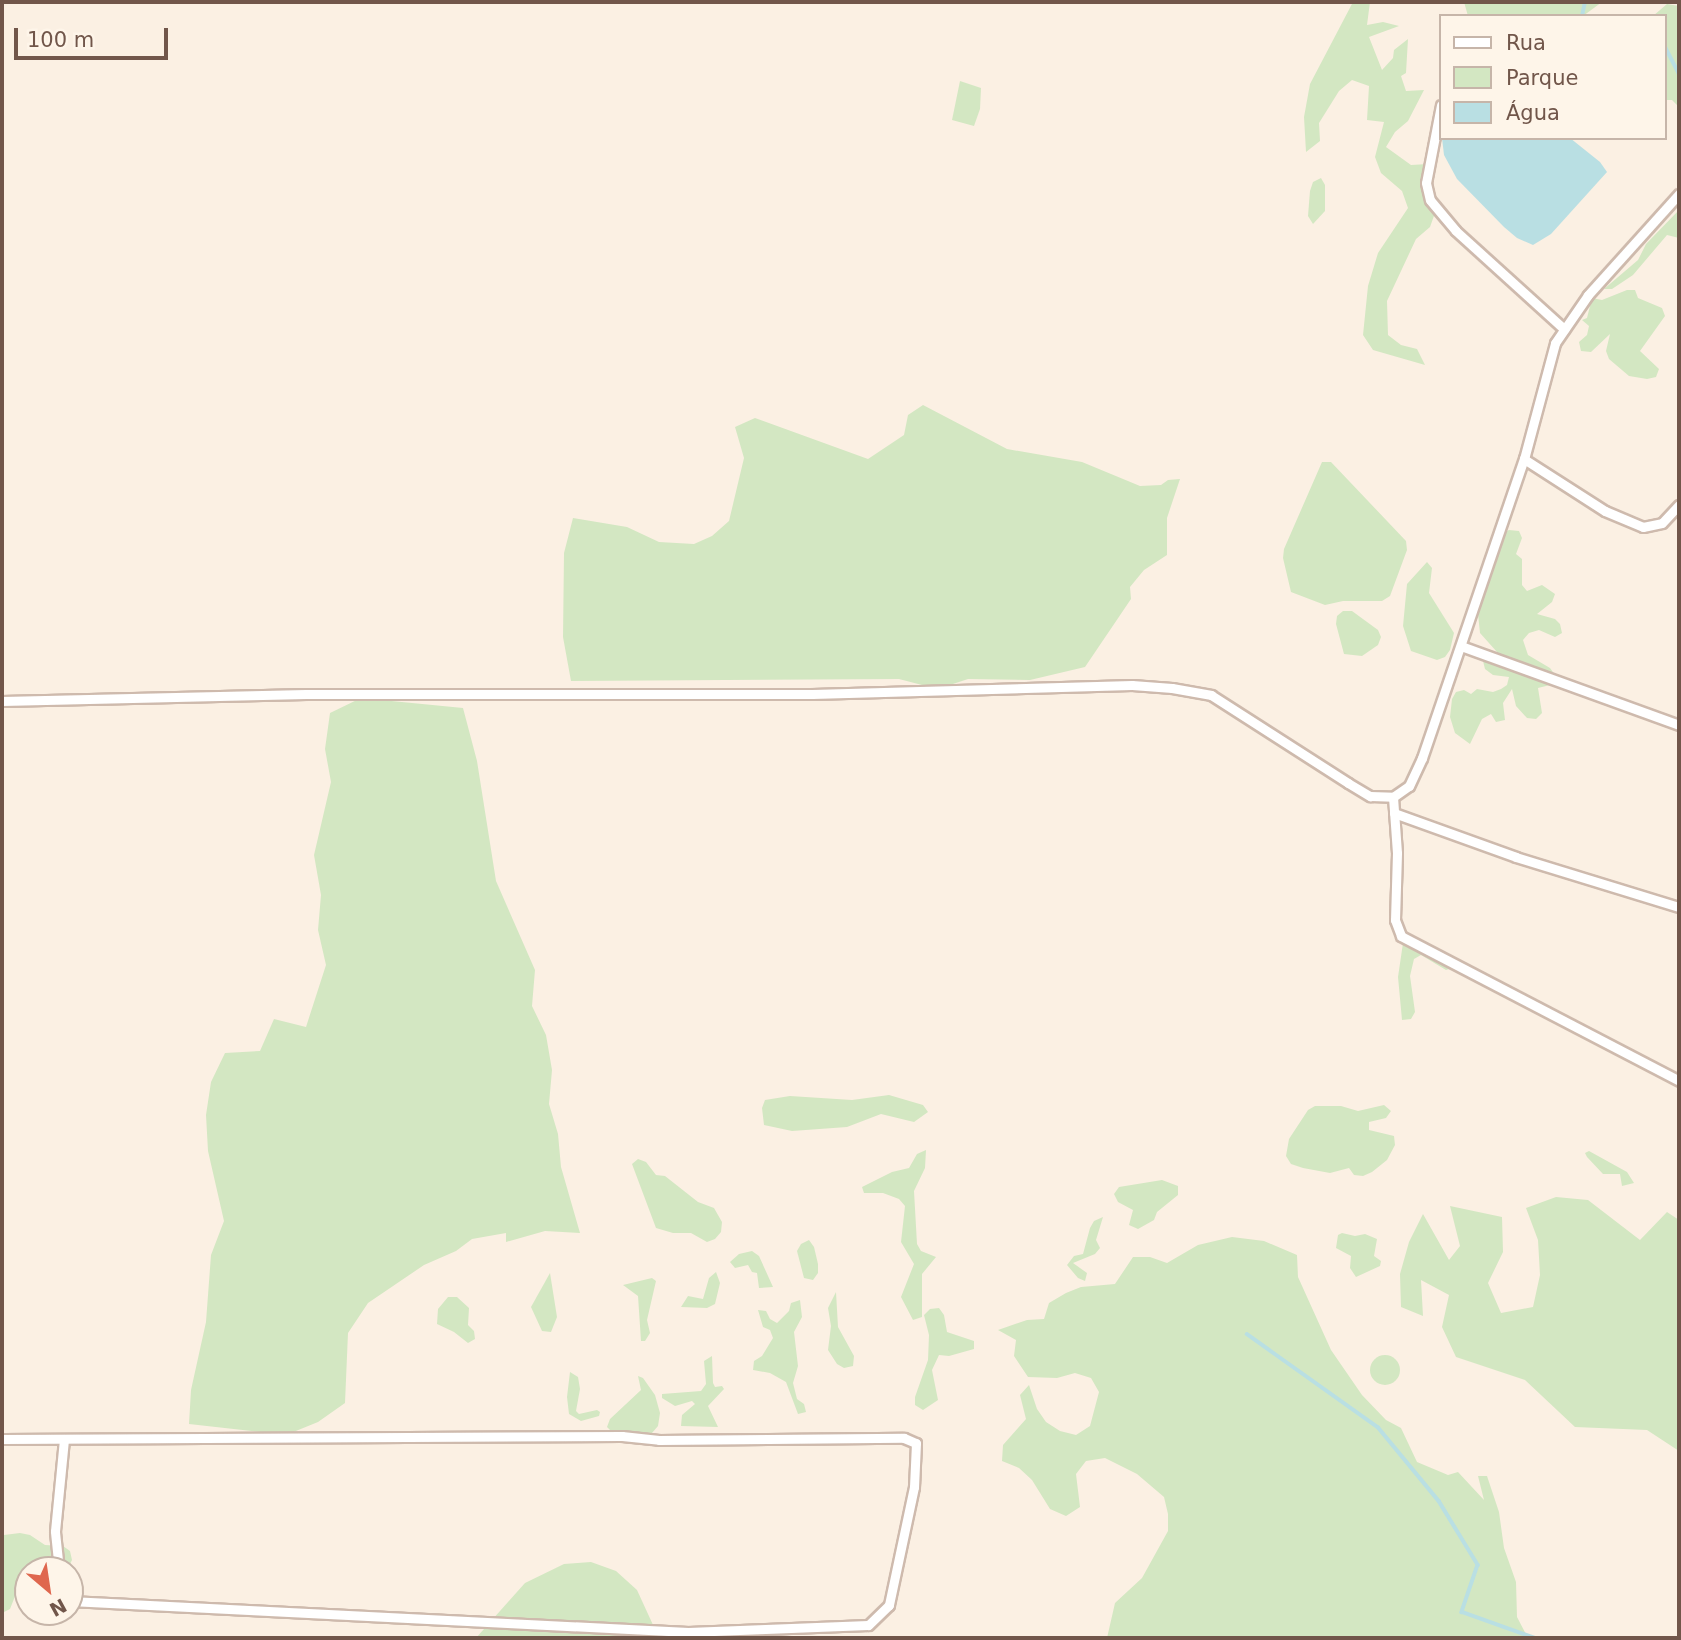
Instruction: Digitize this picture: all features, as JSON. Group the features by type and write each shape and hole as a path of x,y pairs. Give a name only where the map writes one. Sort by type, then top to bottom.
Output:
{"street":[{"path":"1440,111 1426,183 1430,200 1456,231 1564,330"},
{"path":"2,701 306,694 812,694 1119,686 1172,688 1211,695 1370,796 1393,797 1409,786 1415,775 1524,459 1555,343 1588,295 1679,194"},
{"path":"1524,459 1605,511 1643,527 1662,523 1679,505"},
{"path":"1461,646 1679,724"},
{"path":"1393,797 1398,853 1396,932 1679,1082"},
{"path":"1394,813 1516,857 1679,907"},
{"path":"2,1439 622,1436 659,1440 757,1440 855,1437 904,1438 916,1443 914,1487 889,1605 868,1625 688,1632 84,1602"},
{"path":"58,1556 55,1531 64,1439"}],"green space":[{"path":"1353,2 1370,2 1367,25 1383,22 1399,26 1369,37 1382,70 1393,58 1394,50 1408,39 1406,73 1401,76 1406,91 1424,90 1408,121 1395,132 1386,147 1411,165 1428,164 1424,181 1435,213 1430,227 1416,239 1387,301 1388,335 1401,345 1417,349 1425,365 1373,350 1363,335 1368,286 1378,253 1408,208 1402,191 1381,173 1375,157 1384,122 1367,120 1369,86 1352,80 1339,91 1319,123 1320,141 1306,152 1304,117 1310,84"},
{"path":"1464,2 1602,2 1586,14 1467,14"},
{"path":"1667,4 1679,6 1679,107 1672,100 1667,100 1667,14 1655,14"},
{"path":"960,81 981,88 980,109 974,126 952,120"},
{"path":"1321,178 1325,185 1325,211 1313,224 1308,216 1310,191 1313,182"},
{"path":"1679,210 1679,238 1667,235 1633,275 1612,289 1604,289 1638,260 1646,244"},
{"path":"1627,290 1635,290 1638,298 1662,308 1665,316 1640,351 1659,369 1656,377 1647,379 1629,376 1609,359 1606,351 1610,334 1591,352 1581,351 1579,342 1587,335 1589,326 1582,320 1587,318 1592,298 1602,300"},
{"path":"923,405 1007,449 1082,462 1140,486 1161,485 1168,480 1180,479 1167,518 1167,555 1144,570 1130,587 1131,599 1085,667 1030,680 968,679 947,686 922,685 899,679 571,681 563,637 564,553 573,518 627,527 659,542 694,544 712,536 729,521 744,458 735,427 755,418 868,459 904,435 908,415"},
{"path":"1322,462 1331,462 1406,541 1407,550 1390,596 1382,601 1343,601 1325,605 1291,592 1283,558 1284,549"},
{"path":"1509,530 1519,531 1522,538 1516,554 1522,559 1522,585 1527,591 1542,585 1555,594 1552,602 1537,614 1555,619 1560,624 1562,633 1555,637 1539,630 1529,633 1523,640 1528,655 1550,668 1555,675 1554,684 1538,688 1542,713 1536,719 1527,718 1516,706 1512,689 1503,703 1505,720 1496,722 1491,714 1482,719 1470,744 1455,733 1450,717 1452,699 1456,692 1464,690 1471,694 1477,689 1493,692 1507,685 1509,677 1493,675 1485,669 1483,661 1497,652 1480,633 1478,614 1481,590 1501,534"},
{"path":"1427,562 1432,568 1429,593 1454,633 1450,650 1445,657 1437,660 1411,651 1403,626 1407,584"},
{"path":"1343,611 1352,611 1378,630 1381,637 1378,645 1362,656 1344,654 1336,624 1337,616"},
{"path":"361,698 463,708 477,761 496,881 535,970 532,1006 546,1035 552,1070 549,1104 558,1134 561,1167 580,1233 545,1231 506,1242 506,1233 472,1239 456,1251 424,1265 368,1303 348,1333 345,1403 318,1422 286,1435 189,1424 191,1390 206,1322 211,1255 224,1221 208,1151 206,1115 211,1082 225,1053 260,1051 274,1019 306,1027 326,965 318,930 321,895 314,855 331,782 325,749 330,713"},
{"path":"1403,943 1449,969 1446,970 1421,955 1414,959 1410,976 1415,1012 1411,1019 1402,1020 1398,977"},
{"path":"889,1095 923,1105 928,1112 914,1122 881,1114 847,1127 792,1131 764,1125 762,1108 765,1100 790,1096 852,1100"},
{"path":"1384,1105 1391,1111 1386,1118 1369,1122 1369,1130 1394,1136 1395,1145 1387,1160 1372,1172 1363,1176 1354,1175 1349,1168 1330,1173 1303,1168 1291,1164 1286,1156 1289,1139 1308,1110 1315,1106 1341,1106 1358,1111"},
{"path":"926,1150 925,1168 914,1191 917,1244 921,1251 936,1257 922,1274 922,1317 913,1320 901,1297 914,1264 901,1242 905,1206 899,1199 883,1193 864,1193 862,1187 892,1172 909,1168 917,1154"},
{"path":"1589,1151 1627,1172 1634,1183 1622,1186 1620,1174 1603,1174 1587,1157 1585,1153"},
{"path":"638,1159 646,1162 656,1175 665,1176 698,1202 714,1208 722,1222 721,1232 715,1239 707,1242 691,1233 673,1233 656,1228 632,1164"},
{"path":"1162,1180 1178,1186 1178,1195 1157,1212 1154,1220 1138,1229 1129,1225 1133,1210 1118,1202 1114,1194 1119,1187"},
{"path":"1556,1197 1588,1200 1640,1240 1667,1212 1679,1220 1679,1451 1647,1430 1575,1427 1525,1380 1456,1357 1442,1327 1449,1295 1421,1280 1423,1316 1401,1307 1400,1274 1409,1242 1423,1214 1449,1260 1460,1246 1450,1206 1502,1217 1503,1252 1488,1283 1501,1313 1533,1307 1540,1275 1538,1240 1526,1208"},
{"path":"1103,1217 1096,1240 1100,1248 1095,1254 1073,1263 1087,1273 1085,1281 1078,1278 1067,1265 1074,1256 1083,1254 1090,1228 1094,1221"},
{"path":"1342,1233 1355,1236 1365,1234 1377,1239 1374,1256 1381,1261 1380,1266 1356,1277 1350,1268 1351,1256 1336,1248 1338,1235"},
{"path":"1232,1237 1264,1241 1297,1255 1298,1277 1331,1350 1362,1395 1386,1420 1401,1428 1417,1462 1448,1475 1458,1472 1484,1500 1478,1476 1487,1476 1499,1512 1504,1548 1516,1582 1517,1617 1528,1638 1107,1638 1115,1603 1142,1578 1168,1531 1164,1497 1137,1474 1105,1458 1086,1461 1076,1474 1080,1507 1066,1516 1050,1509 1032,1480 1019,1468 1002,1461 1003,1445 1026,1419 1020,1395 1029,1385 1037,1409 1046,1422 1060,1431 1076,1435 1090,1426 1099,1392 1091,1378 1075,1373 1057,1378 1028,1377 1014,1356 1016,1340 998,1330 1027,1320 1044,1319 1049,1303 1081,1287 1115,1284 1133,1257 1150,1257 1167,1263 1198,1245"},
{"path":"809,1240 814,1247 818,1264 818,1273 813,1280 804,1278 797,1251 801,1244"},
{"path":"752,1251 759,1256 773,1287 759,1288 757,1273 752,1272 748,1265 735,1268 730,1262 739,1254"},
{"path":"716,1272 720,1283 715,1304 707,1308 681,1307 688,1296 703,1299 709,1278"},
{"path":"550,1273 557,1317 551,1332 542,1331 531,1307"},
{"path":"652,1278 656,1281 647,1320 650,1333 645,1341 641,1341 638,1296 623,1285"},
{"path":"836,1292 838,1327 854,1356 853,1366 844,1368 837,1364 828,1350 831,1326 828,1308"},
{"path":"448,1297 457,1297 469,1308 468,1325 474,1331 475,1339 468,1343 437,1324 438,1309"},
{"path":"800,1300 802,1317 794,1332 798,1366 793,1383 797,1399 804,1404 806,1412 798,1414 786,1382 770,1373 753,1370 754,1361 762,1356 773,1338 770,1330 763,1327 758,1310 766,1311 770,1319 777,1323 789,1311 791,1303"},
{"path":"939,1308 944,1315 947,1332 974,1341 974,1349 949,1356 939,1355 932,1370 938,1400 923,1410 915,1405 915,1397 928,1360 929,1335 924,1315 930,1309"},
{"path":"1385,1355 1396,1359 1400,1370 1396,1381 1385,1385 1374,1381 1370,1370 1374,1359"},
{"path":"712,1356 713,1383 715,1387 722,1386 724,1389 708,1406 718,1427 681,1426 682,1415 695,1404 692,1401 675,1406 662,1398 662,1394 701,1391 706,1384 704,1361"},
{"path":"570,1372 578,1377 580,1389 576,1411 579,1414 597,1410 600,1412 599,1416 581,1421 569,1414 567,1397"},
{"path":"638,1376 643,1378 655,1395 660,1413 658,1426 652,1433 611,1431 607,1427 610,1419 641,1390"},
{"path":"4,1535 30,1535 45,1545 63,1546 70,1551 71,1556 14,1556 14,1599 10,1609 2,1613 2,1539"},
{"path":"591,1562 616,1571 637,1590 659,1638 476,1638 525,1583 564,1564"}],"water":[{"path":"1442,140 1572,140 1600,162 1607,172 1551,234 1533,245 1517,238 1504,227 1457,179 1444,155"}],"waterway":[{"path":"1582,14 1585,2"},
{"path":"1667,50 1679,74"},
{"path":"1247,1334 1378,1427 1439,1501 1478,1565 1462,1612 1535,1638"}]}
